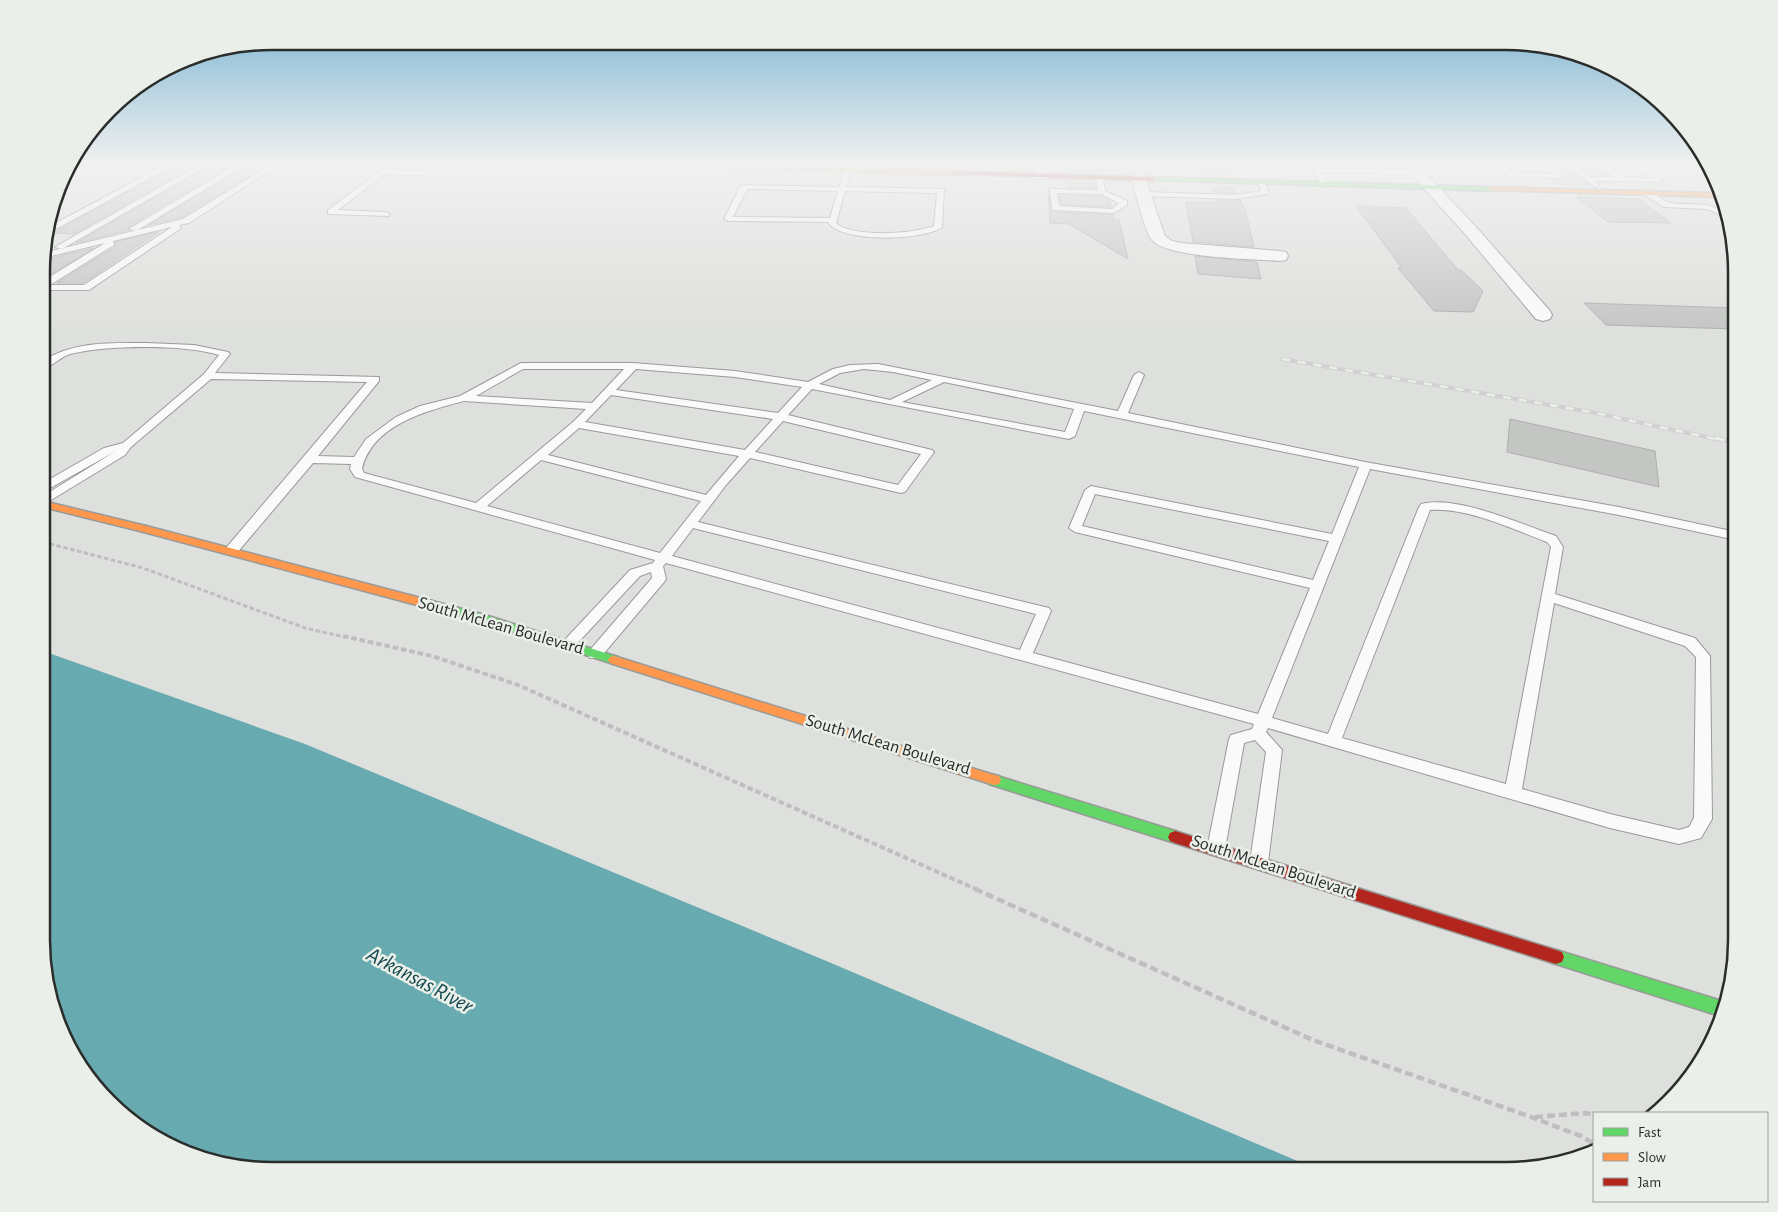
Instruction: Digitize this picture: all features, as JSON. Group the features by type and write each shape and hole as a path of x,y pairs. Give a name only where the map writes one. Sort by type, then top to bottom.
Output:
{"street":[{"path":"1147,219 1158,238 1166,244 1180,248 1280,256"},
{"path":"1459,219 1542,315"},
{"name":"South McLean Boulevard","path":"50,504 481,618 1717,1007"}],"lane":[{"path":"55,224 67,219"},
{"path":"51,252 109,219"},
{"path":"50,282 152,219"},
{"path":"50,286 86,288 190,219"},
{"path":"728,219 833,220 832,223 840,230 917,234 931,232 938,227 939,219"},
{"path":"50,254 186,221"},
{"path":"50,362 65,352 97,346 194,348 216,350 225,354 208,376 127,444 121,453 50,498"},
{"path":"567,645 635,573 660,562 747,454 808,387 822,376 860,366 874,365 942,378 1365,465 1619,511 1728,534"},
{"path":"1080,407 1069,436 808,387 783,380 633,366 521,366 464,398 424,408 400,420 370,441 358,461 356,469 359,474 479,507 660,562 1024,656 1260,727 1333,741 1610,821 1679,836 1694,833 1703,819 1703,656 1690,642 1549,597"},
{"path":"479,507 577,424 610,392 633,366"},
{"path":"1122,415 1138,375"},
{"path":"208,376 375,379 310,459 230,551"},
{"path":"892,403 942,378"},
{"path":"577,424 747,454 901,489 928,452 781,417 610,392"},
{"path":"464,398 596,406"},
{"path":"50,484 108,450 127,444"},
{"path":"539,456 710,499"},
{"path":"310,459 358,461"},
{"path":"1216,849 1237,739 1260,727 1365,465"},
{"path":"1318,586 1075,528 1091,490 1336,540"},
{"path":"1333,741 1425,507 1438,506 1488,516 1552,539 1557,547 1513,793"},
{"path":"690,524 1044,611 1024,656"},
{"path":"595,654 659,579 660,562"},
{"path":"1259,862 1274,750 1260,727"}],"path":[{"path":"50,544 144,568 305,628 432,656 518,685 1313,1040 1532,1117 1581,1136 1593,1143"},
{"path":"1532,1117 1586,1113 1593,1115"}],"water":[{"name":"Arkansas River","path":"50,653 305,744 824,960 1300,1162 258,1162 229,1158 187,1145 149,1125 126,1107 105,1086 87,1063 73,1038 62,1011 54,983 50,954"}],"building":[{"path":"80,219 101,219 74,234 53,233"},
{"path":"119,219 142,219 128,227 128,230 76,243"},
{"path":"160,219 176,219 149,225"},
{"path":"1050,219 1119,220 1128,259 1069,224 1050,223"},
{"path":"1189,219 1247,219 1254,247 1193,242"},
{"path":"1365,219 1415,219 1458,270 1461,270 1483,291 1473,312 1434,311 1398,268 1401,267"},
{"path":"1604,219 1665,219 1671,223 1608,222"},
{"path":"159,232 83,283 57,283 115,247 115,242"},
{"path":"94,248 50,275 50,258"},
{"path":"1195,256 1257,262 1261,279 1198,274"},
{"path":"1584,303 1728,308 1728,329 1606,325"},
{"path":"1510,419 1655,451 1659,487 1507,452"}],"railway":[{"path":"1282,359 1591,412 1720,440"},
{"path":"1715,438 1728,441"}],"traffic: fast":[{"path":"432,605 481,618 614,660"},
{"path":"994,780 1175,837"},
{"path":"1556,957 1717,1007"}],"traffic: slow":[{"path":"50,506 142,528 432,605"},
{"path":"614,660 994,780"}],"traffic: jam":[{"path":"1175,837 1556,957"}]}
